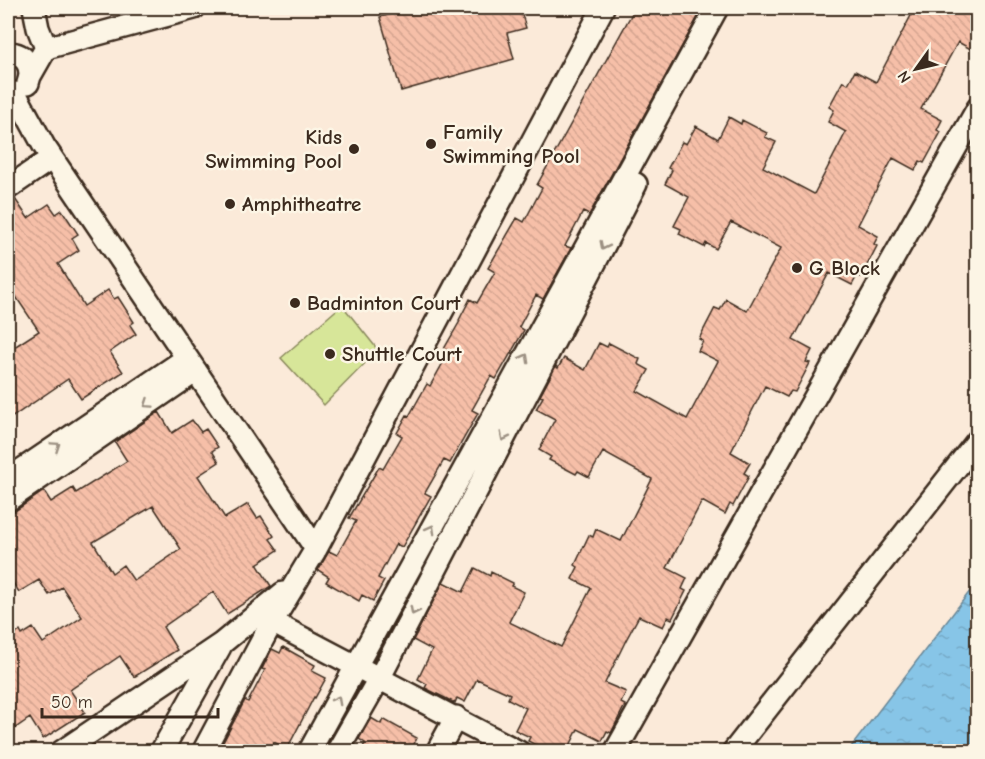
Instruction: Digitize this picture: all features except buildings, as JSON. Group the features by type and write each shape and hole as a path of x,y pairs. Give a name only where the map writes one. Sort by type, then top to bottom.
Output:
{"street":[{"path":"34,8 38,28 46,48"},
{"path":"194,8 46,48 22,90 11,93 48,152 316,549"},
{"path":"203,752 272,622 316,549 603,8"},
{"path":"309,752 717,8"},
{"path":"338,752 380,677 728,8"},
{"path":"8,53 20,55 26,60 30,68 30,76"},
{"path":"615,752 978,108"},
{"path":"8,170 48,152"},
{"path":"8,188 48,152"},
{"path":"8,479 191,364"},
{"path":"8,500 191,364"},
{"path":"733,752 978,440"},
{"path":"61,752 221,644 297,582"},
{"path":"272,622 519,752"},
{"path":"161,752 221,644"},
{"path":"437,752 456,717"}],"green space":[{"name":"Shuttle Court","path":"342,305 378,350 324,405 281,358"}],"water":[{"path":"977,582 977,751 848,751"}],"place":[{"name":"Family Swimming Pool","path":"431,144"},
{"name":"Kids Swimming Pool","path":"354,149"},
{"name":"Amphitheatre","path":"230,204"},
{"name":"G Block","path":"797,268"},
{"name":"Badminton Court","path":"295,303"},
{"name":"Shuttle Court","path":"330,354"}]}
